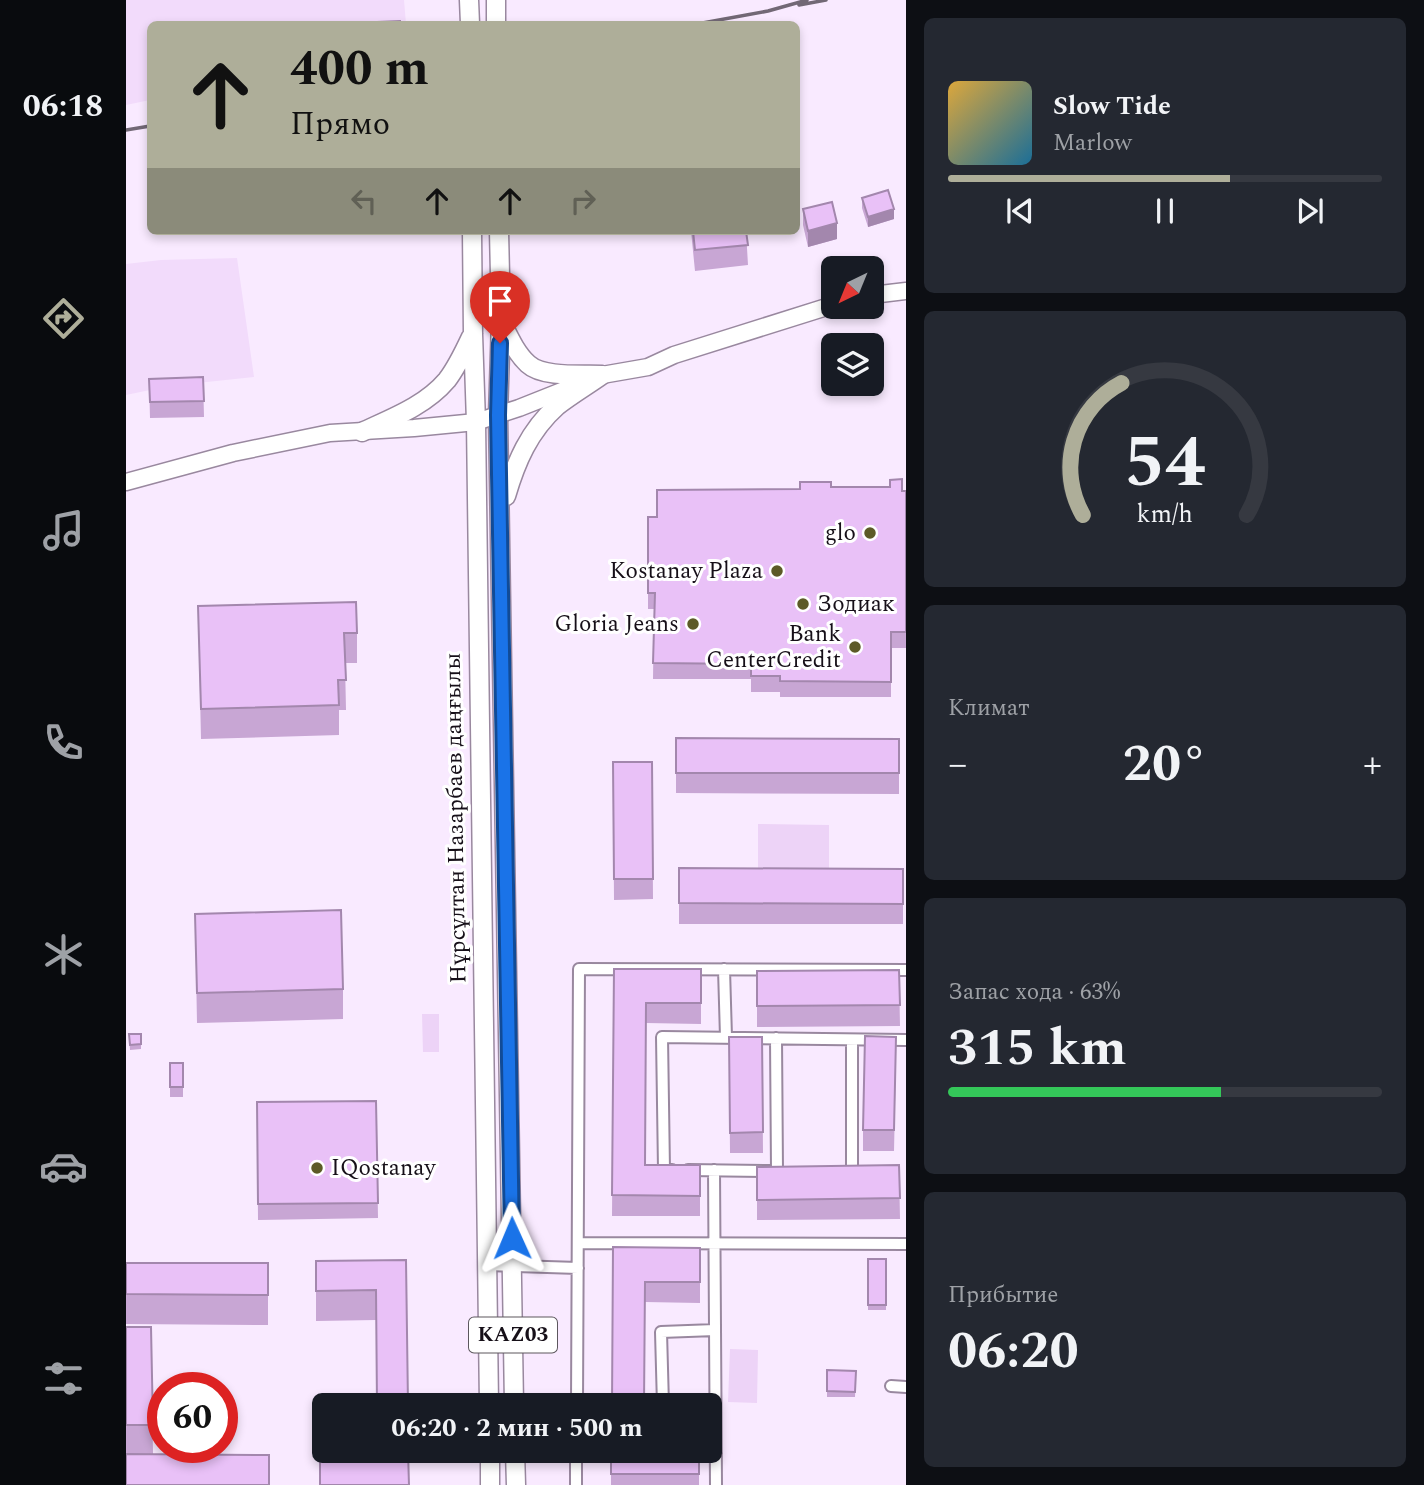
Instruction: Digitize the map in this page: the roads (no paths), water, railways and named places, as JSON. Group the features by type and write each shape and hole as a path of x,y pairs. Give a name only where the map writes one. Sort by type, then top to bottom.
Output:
{"main road":[{"path":"469,0 470,21"},
{"path":"496,0 496,21"},
{"name":"Нұрсұлтан Назарбаев даңғылы","path":"472,235 489,1393"},
{"name":"KАZ03","path":"499,235 498,415 514,1393"},
{"path":"500,320 514,347 529,365 551,373 603,375"},
{"path":"362,432 417,405 435,392 456,367 473,334"},
{"path":"500,513 514,468 529,438 557,406 603,375"},
{"path":"489,1463 490,1485"},
{"path":"515,1463 516,1485"}],"street":[{"path":"884,294 906,291"},
{"path":"126,482 246,451 330,433 476,422 603,375 648,367 674,355 821,309"},
{"path":"577,1393 579,969 906,970"},
{"path":"724,970 726,1037"},
{"path":"789,1171 664,1170 662,1037 906,1040"},
{"path":"776,1038 777,1171"},
{"path":"852,1040 852,1172"},
{"path":"714,1170 716,1393"},
{"path":"840,1172 866,1172"},
{"path":"578,1243 906,1244"},
{"path":"486,1265 578,1268"},
{"path":"663,1393 661,1332 715,1330"},
{"path":"891,1386 906,1387"},
{"path":"576,1463 576,1485"},
{"path":"716,1463 716,1485"}],"railway":[{"path":"713,21 768,11 807,0"},
{"path":"799,5 826,0"},
{"path":"126,130 147,126"}],"place":[{"name":"glo","path":"870,533"},
{"name":"Kostanay Plaza","path":"777,571"},
{"name":"Зодиак","path":"803,604"},
{"name":"Gloria Jeans","path":"693,624"},
{"name":"Bank CenterCredit","path":"855,647"},
{"name":"IQostanay","path":"317,1168"}]}
